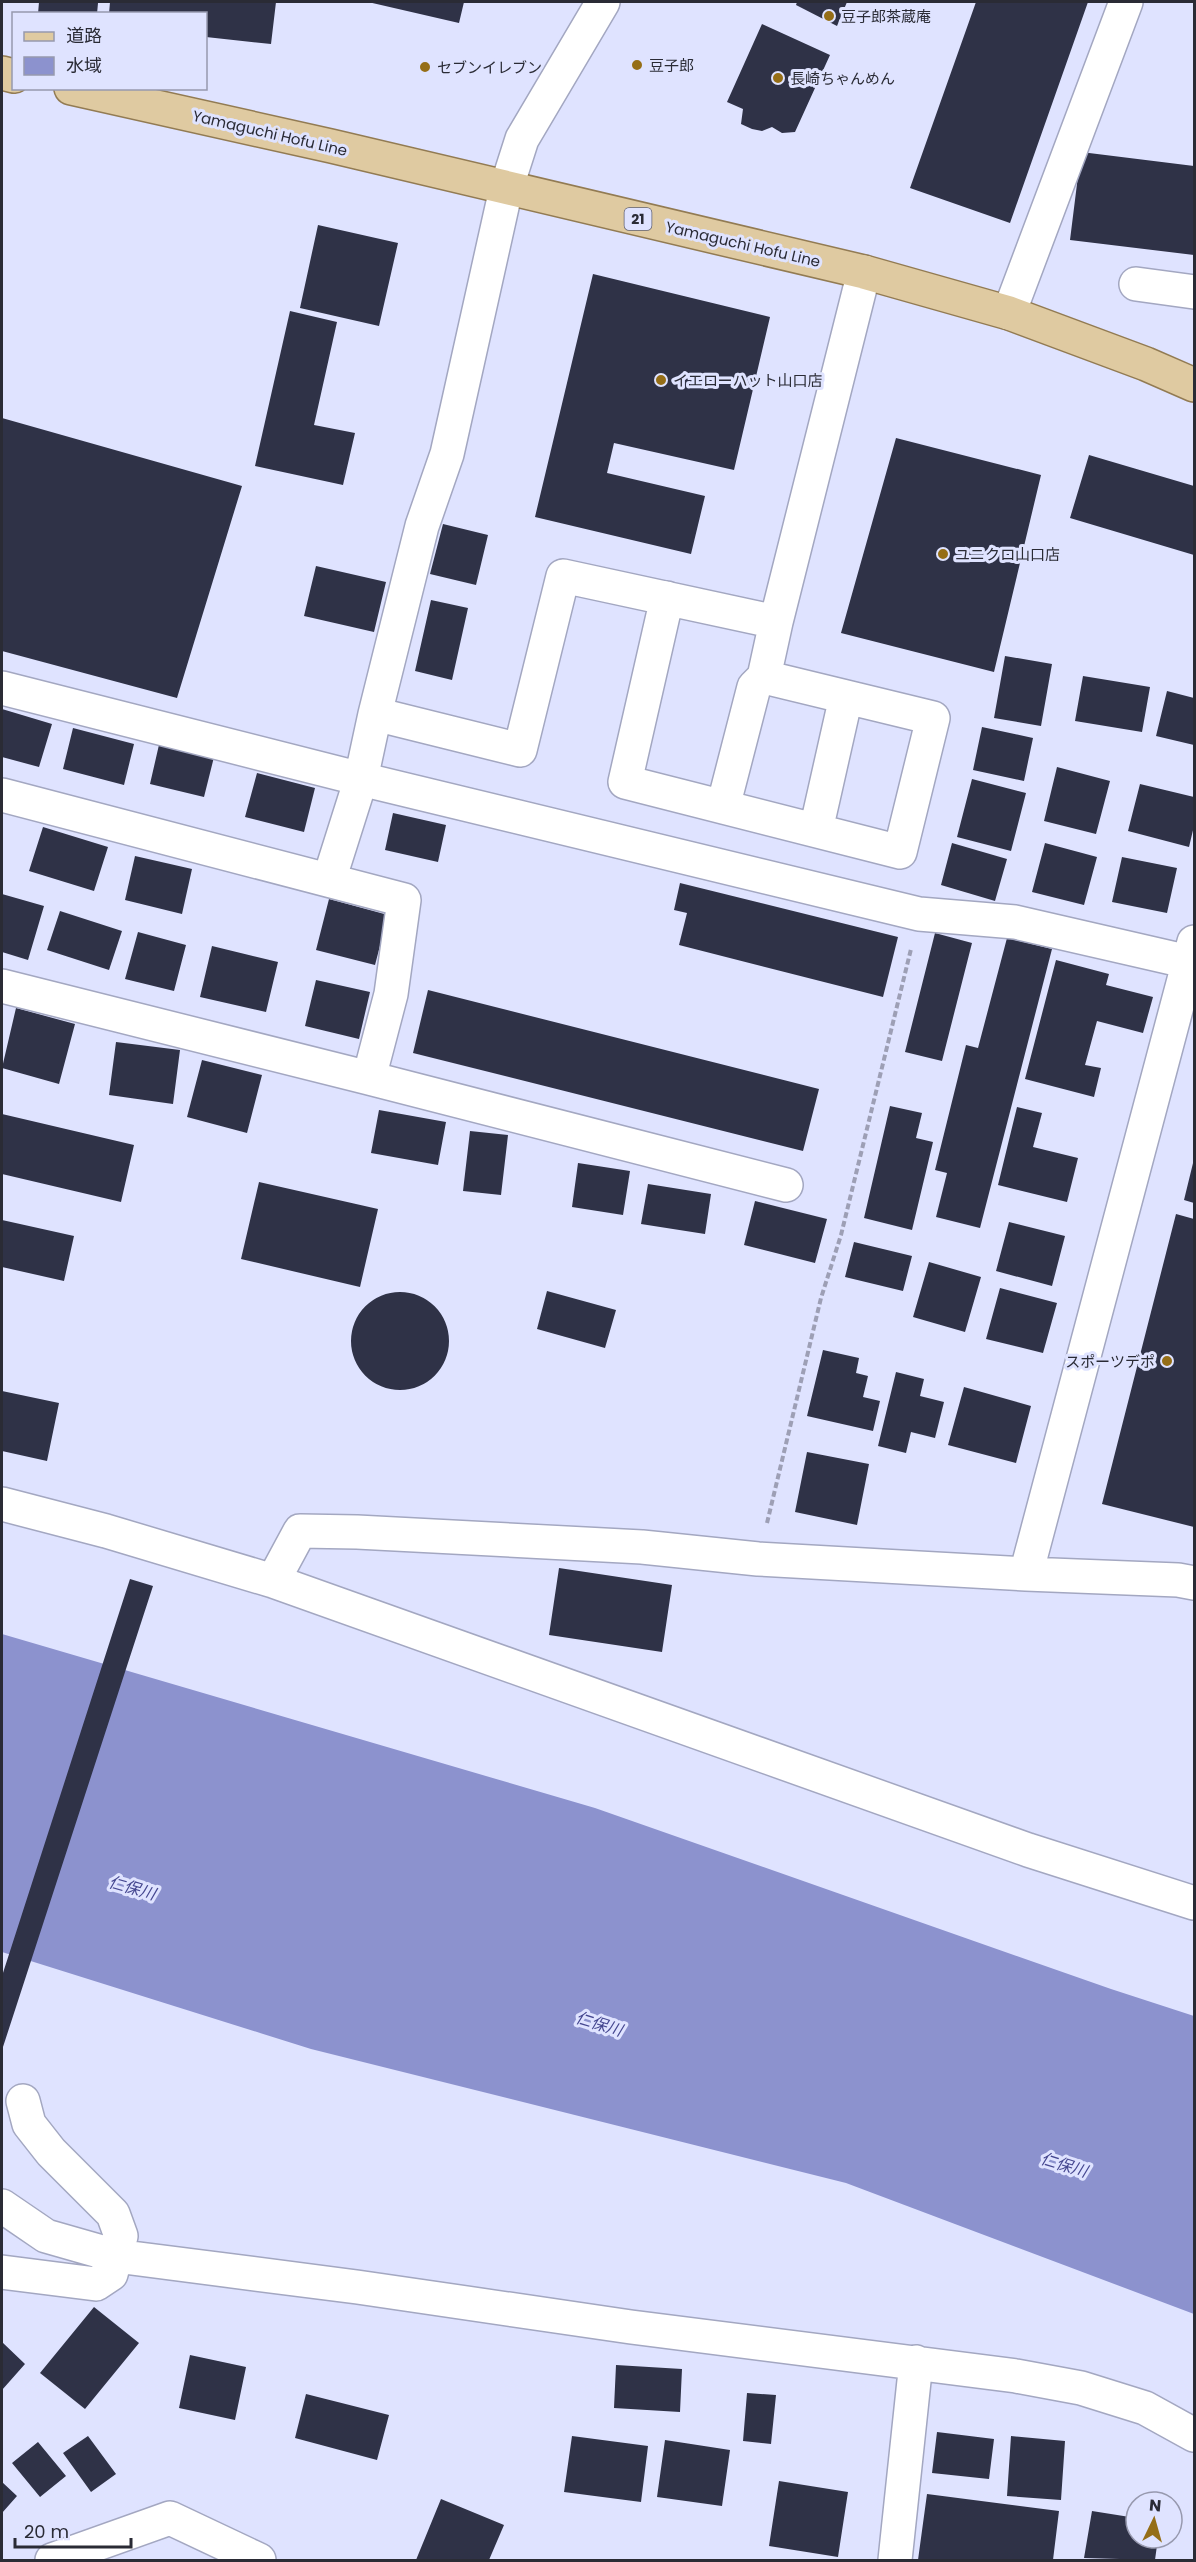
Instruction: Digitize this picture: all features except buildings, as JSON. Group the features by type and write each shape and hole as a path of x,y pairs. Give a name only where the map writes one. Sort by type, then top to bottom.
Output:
{"main road":[{"name":"Yamaguchi Hofu Line","path":"80,90 331,146 864,272 1010,313 1146,364 1194,386"}],"street":[{"path":"329,880 361,779 422,526 447,454 506,189 522,139 603,2"},
{"path":"1010,313 1126,2"},
{"path":"723,807 754,687 764,677 864,272"},
{"path":"1136,284 1194,292"},
{"path":"375,714 520,750 563,576 776,622"},
{"path":"667,598 625,782 900,852 933,718 764,677"},
{"path":"2,688 361,779 919,914 1015,922 1192,952 1026,1574"},
{"path":"816,830 846,697"},
{"path":"2,795 404,900 391,993 369,1078"},
{"path":"2,986 786,1185"},
{"path":"2,1504 106,1531 273,1581 1017,1846 1194,1903"},
{"path":"273,1581 300,1531 630,1547 758,1559 1178,1580 1194,1583"},
{"path":"2,2272 96,2284 111,2274 121,2236 113,2214 51,2152 29,2124 23,2101"},
{"path":"2,2206 46,2236 116,2256 357,2286 631,2326 1016,2376 1081,2388 1145,2408 1194,2435"},
{"path":"895,2560 916,2362"},
{"path":"52,2560 170,2518 259,2560"}],"path":[{"path":"758,1559 821,1298 841,1235 863,1148 919,914"}],"water":[{"name":"仁保川","path":"2,1634 595,1808 1194,2016 1194,2314 846,2183 311,2049 2,1952"}],"place":[{"name":"豆子郎茶蔵庵","path":"829,16"},
{"name":"豆子郎","path":"637,65"},
{"name":"セブンイレブン","path":"425,67"},
{"name":"長崎ちゃんめん","path":"778,78"},
{"name":"イエローハット山口店","path":"661,380"},
{"name":"ユニクロ山口店","path":"943,554"},
{"name":"スポーツデポ","path":"1167,1361"}]}
